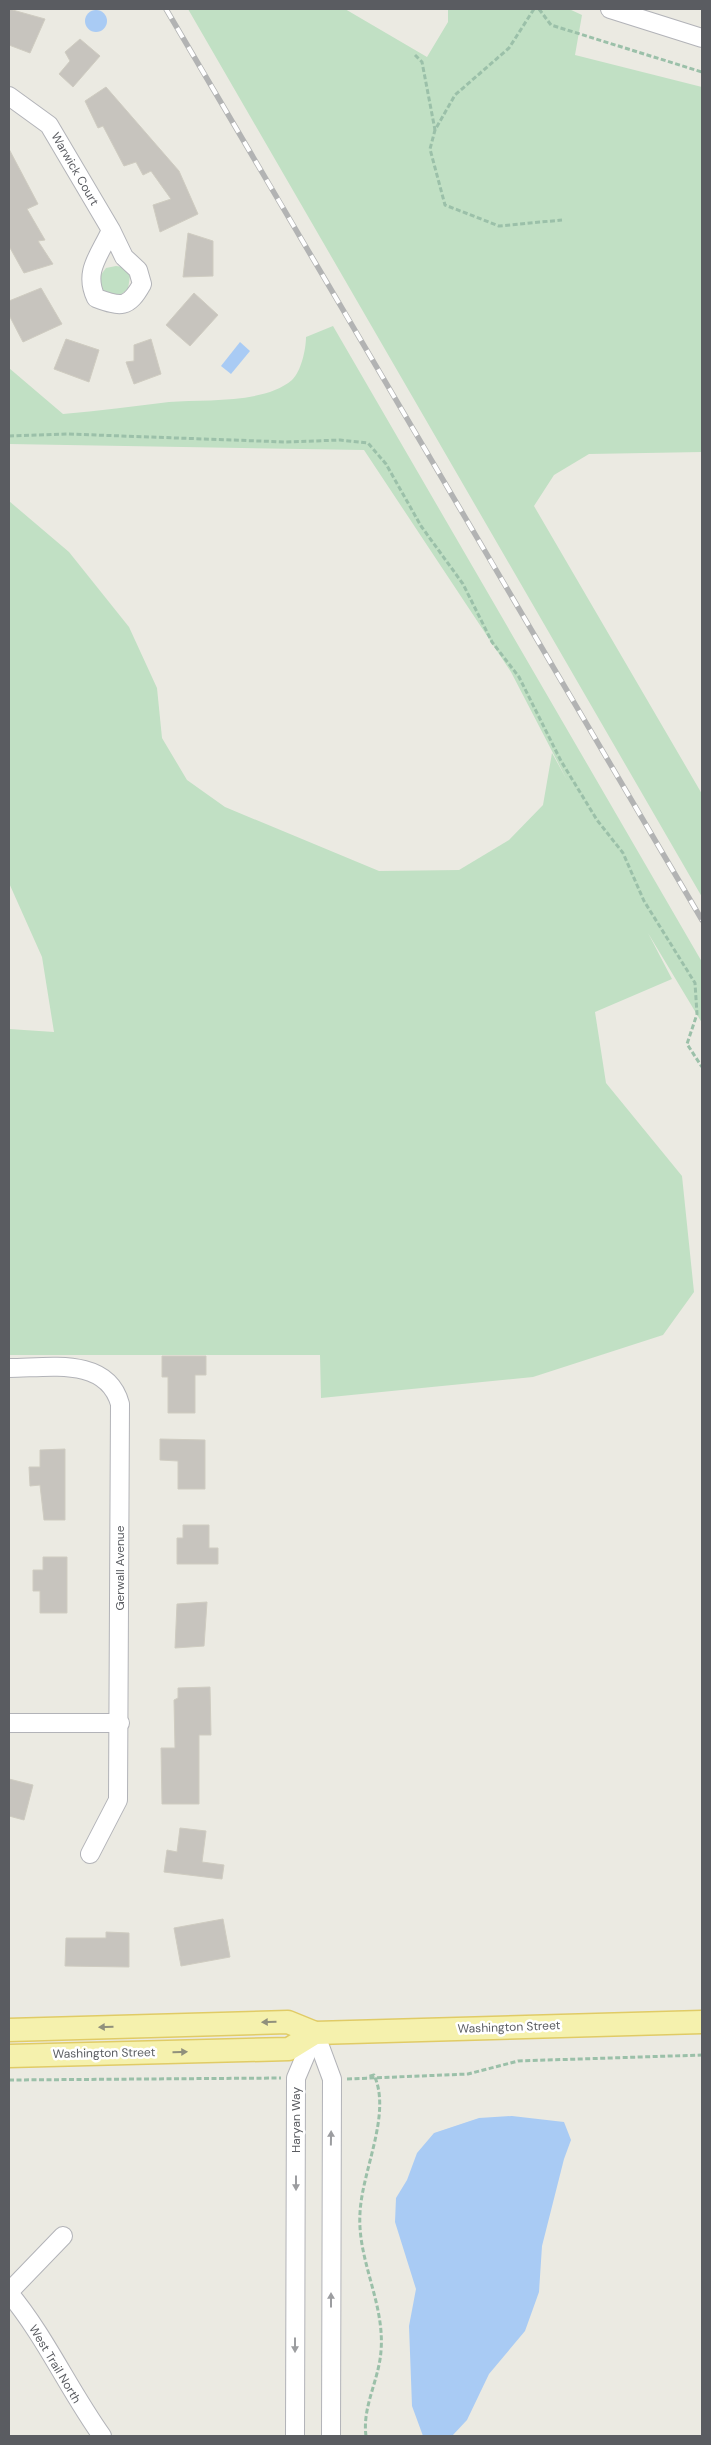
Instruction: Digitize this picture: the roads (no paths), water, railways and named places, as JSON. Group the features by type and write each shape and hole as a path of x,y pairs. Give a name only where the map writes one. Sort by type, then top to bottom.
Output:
{"main road":[{"name":"Washington Street","path":"9,2030 288,2022 315,2033 702,2022"},
{"name":"Washington Street","path":"9,2056 289,2049 315,2033"}],"street":[{"path":"610,9 702,38"},
{"name":"Warwick Court","path":"9,96 49,125 111,230"},
{"name":"Gerwall Avenue","path":"9,1368 73,1368 90,1370 112,1384 120,1404 120,1723 118,1800 90,1854"},
{"path":"9,1723 120,1723"},
{"path":"315,2033 332,2079 331,2436"},
{"name":"Haryan Way","path":"295,2436 296,2078 315,2033"},
{"path":"9,2293 63,2236"},
{"name":"West Trail North","path":"9,2293 22,2310 80,2405 102,2436"}],"water":[{"path":"96,10 106,17 107,21 100,31 96,32 86,25 85,21 92,11"},
{"path":"240,342 250,351 231,374 221,366"},
{"path":"512,2116 564,2122 571,2140 564,2159 542,2246 539,2292 525,2331 489,2374 467,2420 452,2436 423,2436 412,2406 409,2326 416,2289 395,2222 396,2198 407,2180 417,2153 434,2133 479,2118"}],"railway":[{"path":"166,9 702,920"}]}
